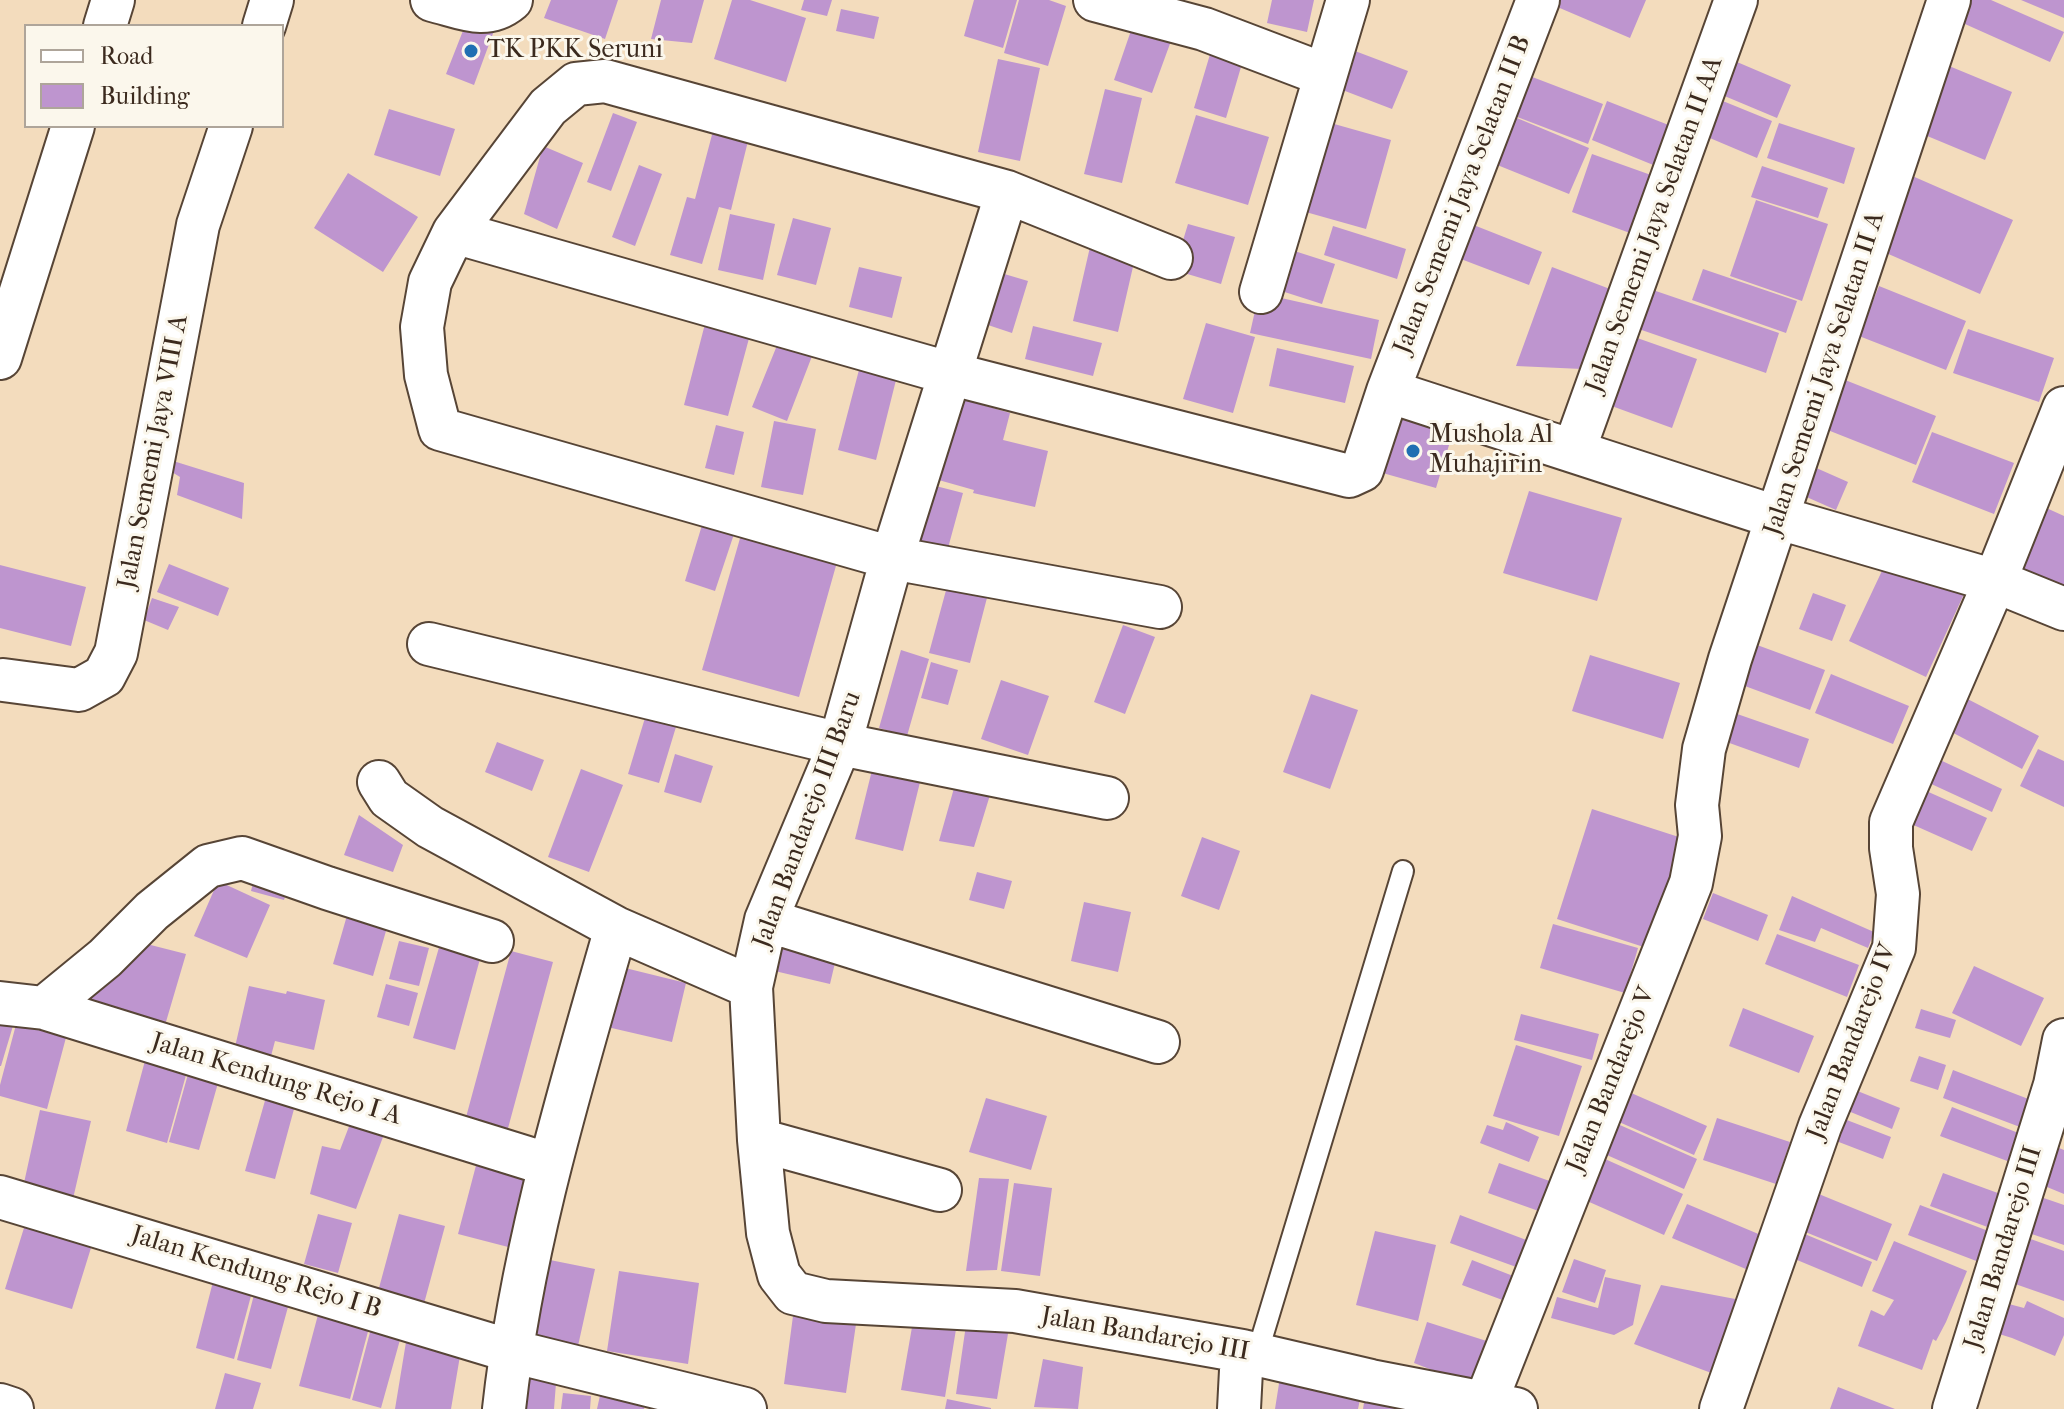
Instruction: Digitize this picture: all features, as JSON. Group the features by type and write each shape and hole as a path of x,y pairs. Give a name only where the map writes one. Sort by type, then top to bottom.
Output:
{"street":[{"path":"106,24 113,0"},
{"path":"265,24 272,0"},
{"path":"432,0 475,11 498,11 511,0"},
{"path":"1095,0 1204,29 1325,75"},
{"path":"1261,292 1348,0"},
{"name":"Jalan Sememi Jaya Selatan II B","path":"454,232 952,374 1349,476 1362,470 1388,391 1538,0"},
{"name":"Jalan Sememi Jaya Selatan II AA","path":"1574,450 1736,0"},
{"name":"Jalan Sememi Jaya Selatan II A","path":"1704,749 1730,659 1949,0"},
{"path":"1160,607 892,558 440,429 426,375 422,327 430,282 454,232 548,107 576,84 605,81 1007,192 1171,258"},
{"path":"0,358 72,128"},
{"name":"Jalan Sememi Jaya VIII A","path":"1,684 79,690 104,676 116,653 198,225 230,128"},
{"name":"Jalan Bandarejo III Baru","path":"779,1275 768,1233 759,1140 751,987 766,920 840,744 892,558 1007,192"},
{"path":"1388,391 1779,518 1995,581 2064,609"},
{"name":"Jalan Bandarejo IV","path":"1721,1409 1820,1126 1894,948 1898,894 1891,848 1891,822 1995,581 2064,408"},
{"path":"429,644 840,744 1107,798"},
{"name":"Jalan Bandarejo V","path":"1494,1407 1691,883 1700,836 1697,805 1704,749"},
{"path":"379,782 389,798 430,827 616,928 751,987"},
{"path":"44,1008 105,958 152,911 208,866 242,858 492,941"},
{"path":"766,920 1158,1042"},
{"path":"504,1409 511,1351 550,1165 616,928"},
{"name":"Jalan Kendung Rejo I A","path":"0,1003 44,1008 550,1165"},
{"name":"Jalan Bandarejo III","path":"1954,1409 2055,1085 2064,1040"},
{"path":"759,1140 940,1190"},
{"name":"Jalan Kendung Rejo I B","path":"0,1197 511,1351 745,1409"},
{"name":"Jalan Bandarejo III","path":"779,1275 793,1293 826,1301 1015,1311 1249,1352 1494,1407"},
{"path":"1239,1409 1249,1352"},
{"path":"0,1405 12,1409"}],"lane":[{"path":"1249,1352 1403,871"}],"building":[{"path":"551,0 618,0 605,39 544,18"},
{"path":"661,0 704,0 692,43 651,39"},
{"path":"732,0 750,0 806,18 786,82 714,59"},
{"path":"804,0 832,0 827,16 801,10"},
{"path":"974,0 1017,0 1003,48 964,36"},
{"path":"1019,0 1049,0 1066,6 1048,66 1004,53"},
{"path":"1272,0 1314,0 1307,32 1267,23"},
{"path":"1541,0 1646,0 1630,38"},
{"path":"1966,0 1991,0 2064,32 2050,62 1956,20"},
{"path":"2021,0 2064,0 2064,18"},
{"path":"841,9 879,17 874,39 836,31"},
{"path":"1136,16 1175,30 1152,93 1114,80"},
{"name":"TK PKK Seruni","path":"468,18 495,28 474,85 446,74"},
{"path":"1214,41 1246,50 1226,118 1194,108"},
{"path":"1347,48 1408,71 1392,109 1332,86"},
{"path":"998,59 1040,68 1020,161 978,152"},
{"path":"1730,59 1791,85 1777,118 1715,92"},
{"path":"1937,61 2012,92 1985,160 1908,128"},
{"path":"1514,70 1603,104 1588,144 1499,110"},
{"path":"1105,89 1142,98 1122,183 1084,174"},
{"path":"1713,97 1772,121 1757,158 1698,133"},
{"path":"1607,101 1684,131 1668,171 1592,140"},
{"path":"389,109 455,129 440,176 374,155"},
{"path":"1500,111 1589,148 1569,194 1480,158"},
{"path":"613,113 637,122 611,191 587,182"},
{"path":"1196,115 1269,137 1248,205 1175,183"},
{"path":"1313,118 1391,140 1366,229 1288,207"},
{"path":"1779,123 1855,148 1844,184 1767,158"},
{"path":"713,131 748,141 731,210 719,207 702,264 670,255 687,197 695,199"},
{"path":"543,146 583,163 557,229 524,214"},
{"path":"1592,154 1651,175 1630,233 1572,212"},
{"path":"639,165 662,174 635,246 612,237"},
{"path":"1762,166 1828,188 1818,218 1751,197"},
{"path":"348,173 418,217 383,272 314,228"},
{"path":"1910,175 2013,220 1980,294 1877,249"},
{"path":"1756,200 1828,224 1802,301 1730,276"},
{"path":"730,214 775,224 763,280 718,270"},
{"path":"793,218 831,228 816,285 777,275"},
{"path":"1466,222 1542,252 1529,285 1453,256"},
{"path":"1188,224 1235,237 1221,284 1174,270"},
{"path":"1333,226 1406,249 1397,279 1324,255"},
{"path":"1090,247 1135,258 1118,332 1073,321"},
{"path":"1282,247 1335,264 1322,304 1269,287"},
{"path":"859,267 902,277 892,318 849,307"},
{"path":"1552,267 1610,289 1582,369 1516,366"},
{"path":"1703,269 1797,301 1786,333 1692,300"},
{"path":"1001,273 1028,281 1012,333 985,324"},
{"path":"1879,286 1966,321 1946,370 1859,336"},
{"path":"1647,288 1779,333 1766,373 1633,327"},
{"path":"1259,293 1379,320 1371,359 1250,333"},
{"path":"706,320 751,331 728,416 684,405"},
{"path":"1206,323 1255,337 1233,413 1183,399"},
{"path":"1033,326 1102,343 1093,376 1025,359"},
{"path":"1968,329 2054,358 2039,402 1953,373"},
{"path":"1623,333 1697,359 1672,428 1598,401"},
{"path":"780,338 814,351 787,421 752,407"},
{"path":"1277,348 1354,366 1345,403 1269,386"},
{"path":"860,366 897,376 876,460 838,450"},
{"path":"1835,376 1936,416 1916,465 1815,425"},
{"path":"952,396 1010,413 1003,440 1048,451 1035,507 973,493 974,490 928,477"},
{"name":"Mushola Al Muhajirin","path":"1389,414 1453,432 1436,488 1372,470"},
{"path":"774,421 816,429 803,495 761,487"},
{"path":"716,425 744,432 734,475 705,468"},
{"path":"1932,432 2014,463 1994,514 1912,482"},
{"path":"170,460 244,483 242,519 177,495 180,477 167,469"},
{"path":"1805,463 1848,482 1836,510 1793,491"},
{"path":"928,484 963,493 945,559 910,550"},
{"path":"1529,491 1622,518 1597,601 1503,573"},
{"path":"2042,506 2064,516 2064,598 2010,573"},
{"path":"706,512 738,522 715,591 685,581"},
{"path":"743,528 839,555 799,697 702,670"},
{"path":"1888,558 1964,594 1926,677 1849,641"},
{"path":"169,564 229,588 218,616 157,592"},
{"path":"0,565 86,587 71,646 0,628"},
{"path":"948,583 988,594 970,663 929,653"},
{"path":"1813,593 1846,605 1832,641 1799,629"},
{"path":"152,598 179,607 168,630 144,620"},
{"path":"1123,625 1155,637 1125,714 1094,702"},
{"path":"1749,642 1825,670 1810,710 1734,682"},
{"path":"901,650 929,659 907,736 879,728"},
{"path":"1590,655 1680,683 1663,739 1572,711"},
{"path":"931,662 958,670 948,705 921,698"},
{"path":"1831,674 1909,706 1893,744 1815,713"},
{"path":"1001,680 1049,696 1028,755 981,739"},
{"path":"1956,693 2039,736 2022,769 1940,726"},
{"path":"1311,694 1358,710 1330,789 1283,772"},
{"path":"651,698 682,707 659,783 628,774"},
{"path":"1720,708 1809,739 1799,768 1710,736"},
{"path":"497,742 544,760 532,791 485,772"},
{"path":"2038,749 2064,761 2064,807 2020,786"},
{"path":"675,754 713,766 701,803 664,792"},
{"path":"1938,759 2002,789 1992,812 1927,782"},
{"path":"874,762 922,774 903,851 855,839"},
{"path":"581,769 623,785 589,872 548,857"},
{"path":"958,774 994,782 974,847 939,841"},
{"path":"1915,786 1987,818 1972,851 1900,819"},
{"path":"1592,809 1685,839 1650,949 1557,919"},
{"path":"359,815 403,845 393,872 344,855"},
{"path":"1202,837 1240,851 1219,910 1181,896"},
{"path":"977,872 1012,881 1004,909 969,900"},
{"path":"255,875 289,884 284,900 251,891"},
{"path":"218,881 270,905 247,958 194,936"},
{"path":"1713,893 1768,915 1758,941 1703,919"},
{"path":"1792,896 1874,932 1868,948 1821,928 1815,942 1779,930"},
{"path":"1084,902 1131,912 1118,972 1071,961"},
{"path":"348,912 388,924 373,976 333,964"},
{"path":"1553,924 1638,948 1625,993 1540,968"},
{"path":"771,930 839,946 830,984 762,968"},
{"path":"1777,934 1859,965 1847,997 1765,964"},
{"path":"442,937 483,948 455,1050 413,1038"},
{"path":"135,941 186,954 163,1032 92,1012 91,995"},
{"path":"399,941 429,948 419,986 389,979"},
{"path":"511,951 553,962 504,1143 462,1132"},
{"path":"617,966 686,983 672,1042 603,1026"},
{"path":"1974,966 2044,998 2021,1046 1952,1013"},
{"path":"386,984 418,993 409,1026 377,1017"},
{"path":"249,986 325,1000 314,1050 275,1041 271,1056 235,1047"},
{"path":"1743,1008 1814,1036 1799,1073 1729,1046"},
{"path":"1921,1009 1956,1020 1950,1038 1915,1028"},
{"path":"1521,1014 1599,1034 1592,1060 1514,1040"},
{"path":"18,1017 68,1030 47,1109 0,1096 0,1085"},
{"path":"0,1018 15,1019 1,1066 0,1066"},
{"path":"1516,1045 1582,1066 1559,1136 1493,1116"},
{"path":"1919,1056 1946,1065 1938,1090 1910,1081"},
{"path":"146,1057 188,1068 167,1143 126,1131"},
{"path":"190,1067 220,1076 199,1150 169,1142"},
{"path":"1953,1070 2031,1100 2020,1127 1943,1098"},
{"path":"1845,1086 1900,1108 1892,1129 1836,1106"},
{"path":"1622,1089 1707,1126 1694,1155 1610,1118"},
{"path":"268,1090 297,1098 275,1179 245,1171"},
{"path":"986,1098 1047,1116 1031,1170 969,1152"},
{"path":"1952,1107 2021,1134 2010,1162 1940,1136"},
{"path":"40,1110 91,1121 72,1203 22,1192"},
{"path":"353,1116 386,1129 356,1209 310,1194 322,1146 340,1150"},
{"path":"1839,1117 1891,1137 1883,1159 1831,1139"},
{"path":"1717,1118 1790,1142 1776,1184 1703,1160"},
{"path":"1506,1122 1539,1137 1529,1162 1480,1143 1487,1125 1503,1130"},
{"path":"1613,1122 1697,1159 1684,1189 1600,1152"},
{"path":"2046,1143 2064,1150 2064,1194 2030,1180"},
{"path":"479,1154 533,1169 512,1248 458,1234"},
{"path":"1605,1159 1683,1194 1664,1235 1587,1201"},
{"path":"1499,1163 1558,1184 1547,1214 1488,1193"},
{"path":"1943,1173 2006,1196 1993,1229 1930,1206"},
{"path":"979,1178 1009,1179 997,1270 966,1271"},
{"path":"1014,1183 1052,1188 1040,1276 1001,1271"},
{"path":"1809,1190 1892,1224 1877,1261 1793,1227"},
{"path":"2032,1194 2064,1205 2064,1245 2020,1230"},
{"path":"1687,1204 1768,1238 1753,1272 1672,1238"},
{"path":"1920,1205 1991,1232 1979,1262 1908,1235"},
{"path":"318,1214 352,1223 338,1273 304,1264"},
{"path":"399,1214 445,1226 422,1311 376,1299"},
{"path":"28,1215 95,1235 72,1309 5,1289"},
{"path":"1460,1215 1529,1241 1519,1268 1450,1243"},
{"path":"1795,1230 1872,1262 1862,1287 1785,1255"},
{"path":"1375,1231 1436,1245 1418,1321 1356,1305"},
{"path":"2014,1233 2064,1251 2064,1301 1998,1278"},
{"path":"1894,1241 1967,1271 1946,1322 1936,1341 1933,1339 1922,1370 1858,1346 1871,1310 1884,1316 1894,1300 1872,1291"},
{"path":"540,1258 595,1269 576,1355 521,1344"},
{"path":"1574,1259 1606,1270 1595,1303 1562,1292"},
{"path":"1472,1260 1526,1281 1516,1305 1462,1285"},
{"path":"216,1270 255,1281 234,1359 196,1348"},
{"path":"619,1271 699,1283 688,1364 607,1351"},
{"path":"1605,1277 1641,1285 1633,1325 1614,1335 1551,1318 1557,1297 1598,1308"},
{"path":"1661,1285 1746,1301 1722,1377 1634,1344"},
{"path":"256,1287 291,1296 271,1369 237,1360"},
{"path":"1990,1299 2024,1308 2027,1301 2064,1318 2064,1335 2055,1356 1980,1328"},
{"path":"915,1310 958,1317 945,1397 901,1390"},
{"path":"319,1311 370,1324 350,1399 299,1386"},
{"path":"968,1311 1011,1316 997,1399 956,1394"},
{"path":"793,1316 856,1324 846,1393 784,1384"},
{"path":"373,1321 403,1329 381,1408 352,1400"},
{"path":"1427,1322 1496,1344 1479,1388 1414,1363"},
{"path":"407,1336 462,1344 451,1409 395,1409"},
{"path":"1043,1359 1083,1367 1078,1409 1034,1407"},
{"path":"518,1367 557,1370 554,1409 515,1409"},
{"path":"1281,1371 1363,1385 1358,1409 1275,1409"},
{"path":"225,1373 261,1383 253,1409 215,1409"},
{"path":"1838,1387 1895,1409 1830,1409"},
{"path":"1366,1390 1409,1409 1363,1409"},
{"path":"601,1391 646,1400 644,1409 597,1409"},
{"path":"563,1393 591,1396 590,1409 561,1409"},
{"path":"947,1399 991,1408 991,1409 945,1409"}],"place":[{"name":"TK PKK Seruni","path":"471,51"},
{"name":"Mushola Al Muhajirin","path":"1413,451"}]}
